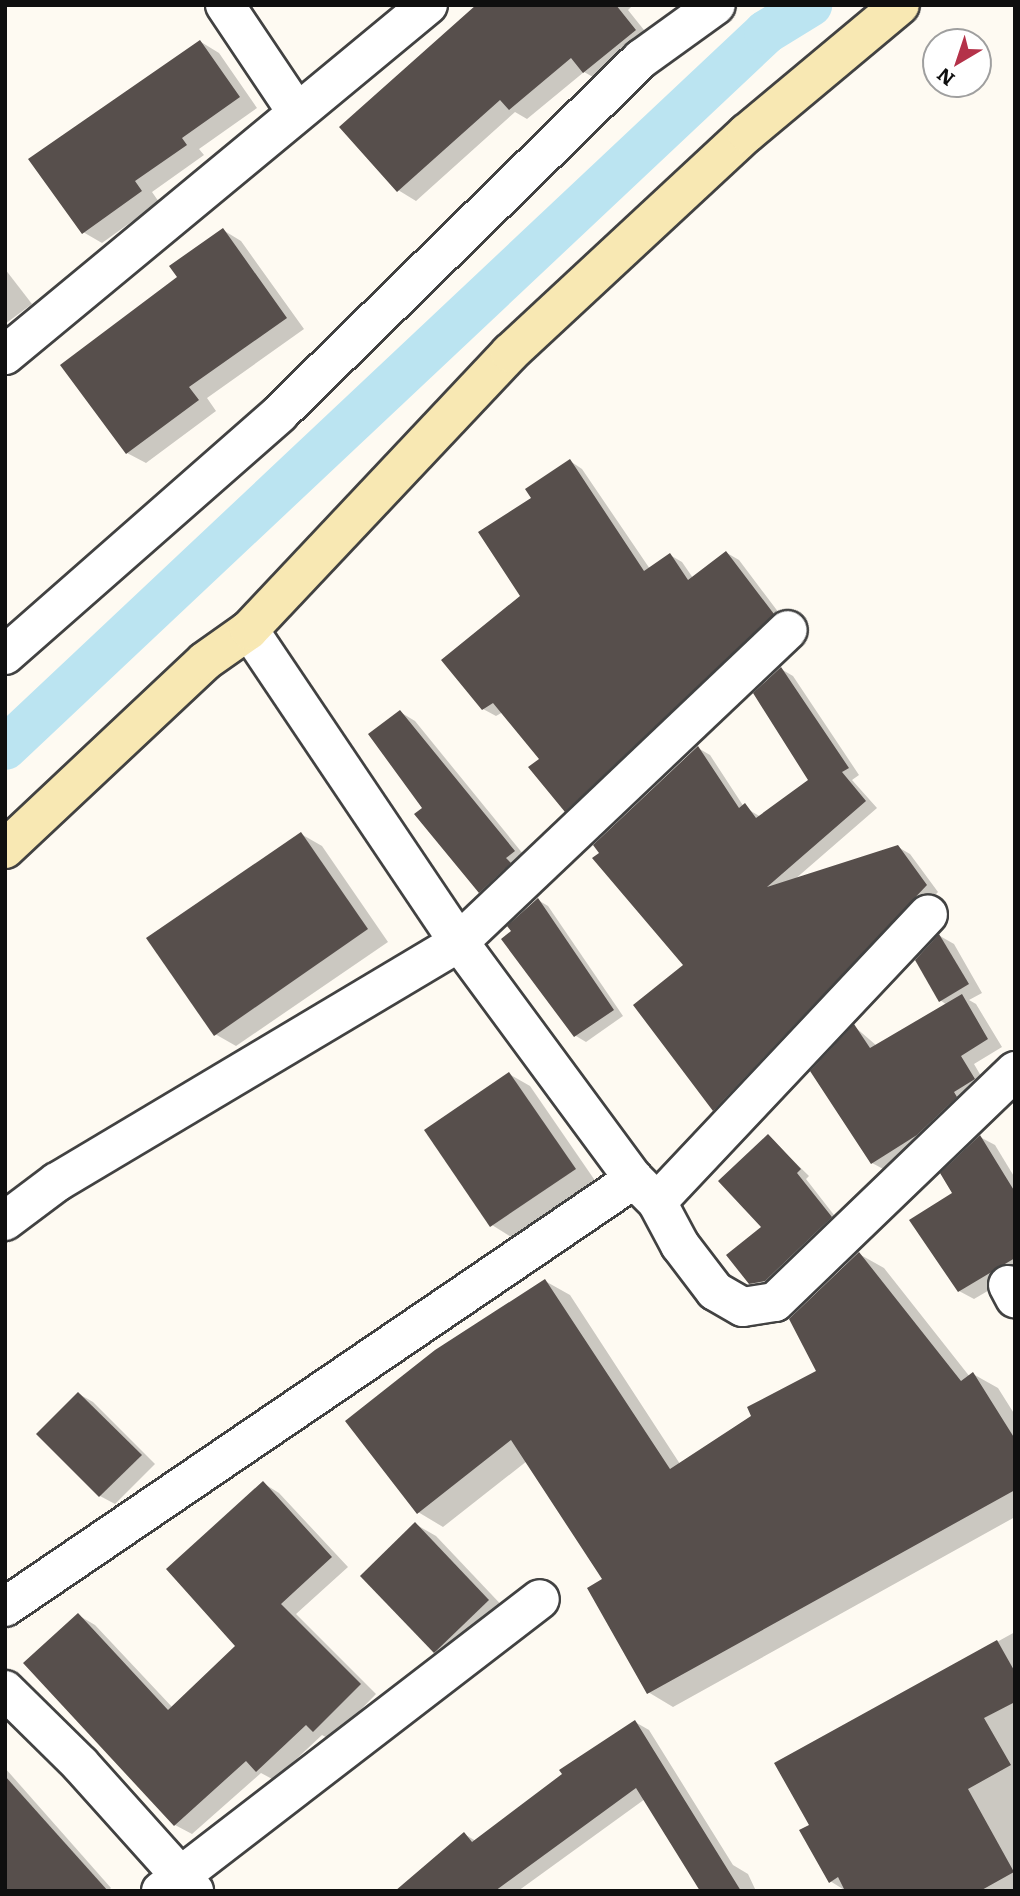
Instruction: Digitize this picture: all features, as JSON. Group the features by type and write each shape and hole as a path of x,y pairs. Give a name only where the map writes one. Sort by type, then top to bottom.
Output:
{"street":[{"path":"225,5 296,111"},
{"path":"5,355 296,111 428,5"},
{"path":"5,655 280,413 641,59 716,5"},
{"path":"5,849 205,661 249,630 510,353 747,133 900,5"},
{"path":"249,630 459,942 645,1190 680,1245 715,1291 743,1307 775,1302 1015,1071"},
{"path":"5,1222 57,1182 459,942 788,630"},
{"path":"5,1607 645,1190 928,914"},
{"path":"5,1690 80,1764 179,1886 540,1599"}],"building":[{"path":"476,5 616,5 636,30 583,73 571,58 509,110 500,100 397,192 339,127"},
{"path":"200,40 240,97 182,138 187,145 135,181 142,191 82,234 28,159"},
{"path":"223,228 287,318 189,387 199,400 126,454 60,365 177,277 169,266"},
{"path":"570,459 644,571 670,553 688,580 726,551 774,614 565,812 528,767 539,759 493,703 482,710 441,660 520,596 478,532 531,498 525,489"},
{"path":"781,667 849,768 842,772 866,801 767,887 898,845 927,885 713,1111 633,1005 683,965 592,858 599,853 593,845 698,746 739,808 745,803 756,818 808,780 753,693"},
{"path":"400,710 515,851 506,858 511,863 479,893 414,814 422,808 368,734"},
{"path":"301,832 368,929 214,1036 146,938"},
{"path":"538,898 614,1010 574,1037 501,939 511,931 507,926"},
{"path":"939,934 969,984 939,1002 915,960"},
{"path":"962,994 988,1039 961,1056 975,1079 954,1092 957,1097 917,1135 871,1164 810,1071 854,1024 870,1048"},
{"path":"509,1072 576,1169 490,1227 424,1130"},
{"path":"768,1134 801,1169 797,1173 832,1217 765,1281 749,1284 726,1255 761,1227 718,1181"},
{"path":"980,1135 1015,1192 1015,1258 958,1292 909,1220 952,1193 940,1173"},
{"path":"859,1252 961,1381 973,1372 1015,1439 1015,1490 647,1694 587,1588 602,1579 511,1440 417,1514 345,1421 435,1350 545,1279 670,1469 751,1416 747,1407 816,1371 789,1319"},
{"path":"78,1392 142,1455 99,1497 36,1434"},
{"path":"263,1481 332,1557 281,1604 361,1684 313,1732 306,1725 256,1772 246,1761 174,1826 23,1663 78,1613 168,1710 235,1646 166,1569"},
{"path":"415,1522 489,1600 434,1653 360,1576"},
{"path":"997,1640 1015,1672 1015,1702 984,1718 1011,1765 968,1789 1014,1872 980,1891 845,1891 838,1877 829,1883 799,1830 809,1825 774,1763"},
{"path":"635,1720 741,1891 700,1891 636,1788 495,1891 395,1891 464,1832 472,1842 562,1774 559,1770"},
{"path":"5,1776 108,1891 5,1891"}],"waterway":[{"path":"5,748 766,32 810,5"}]}
